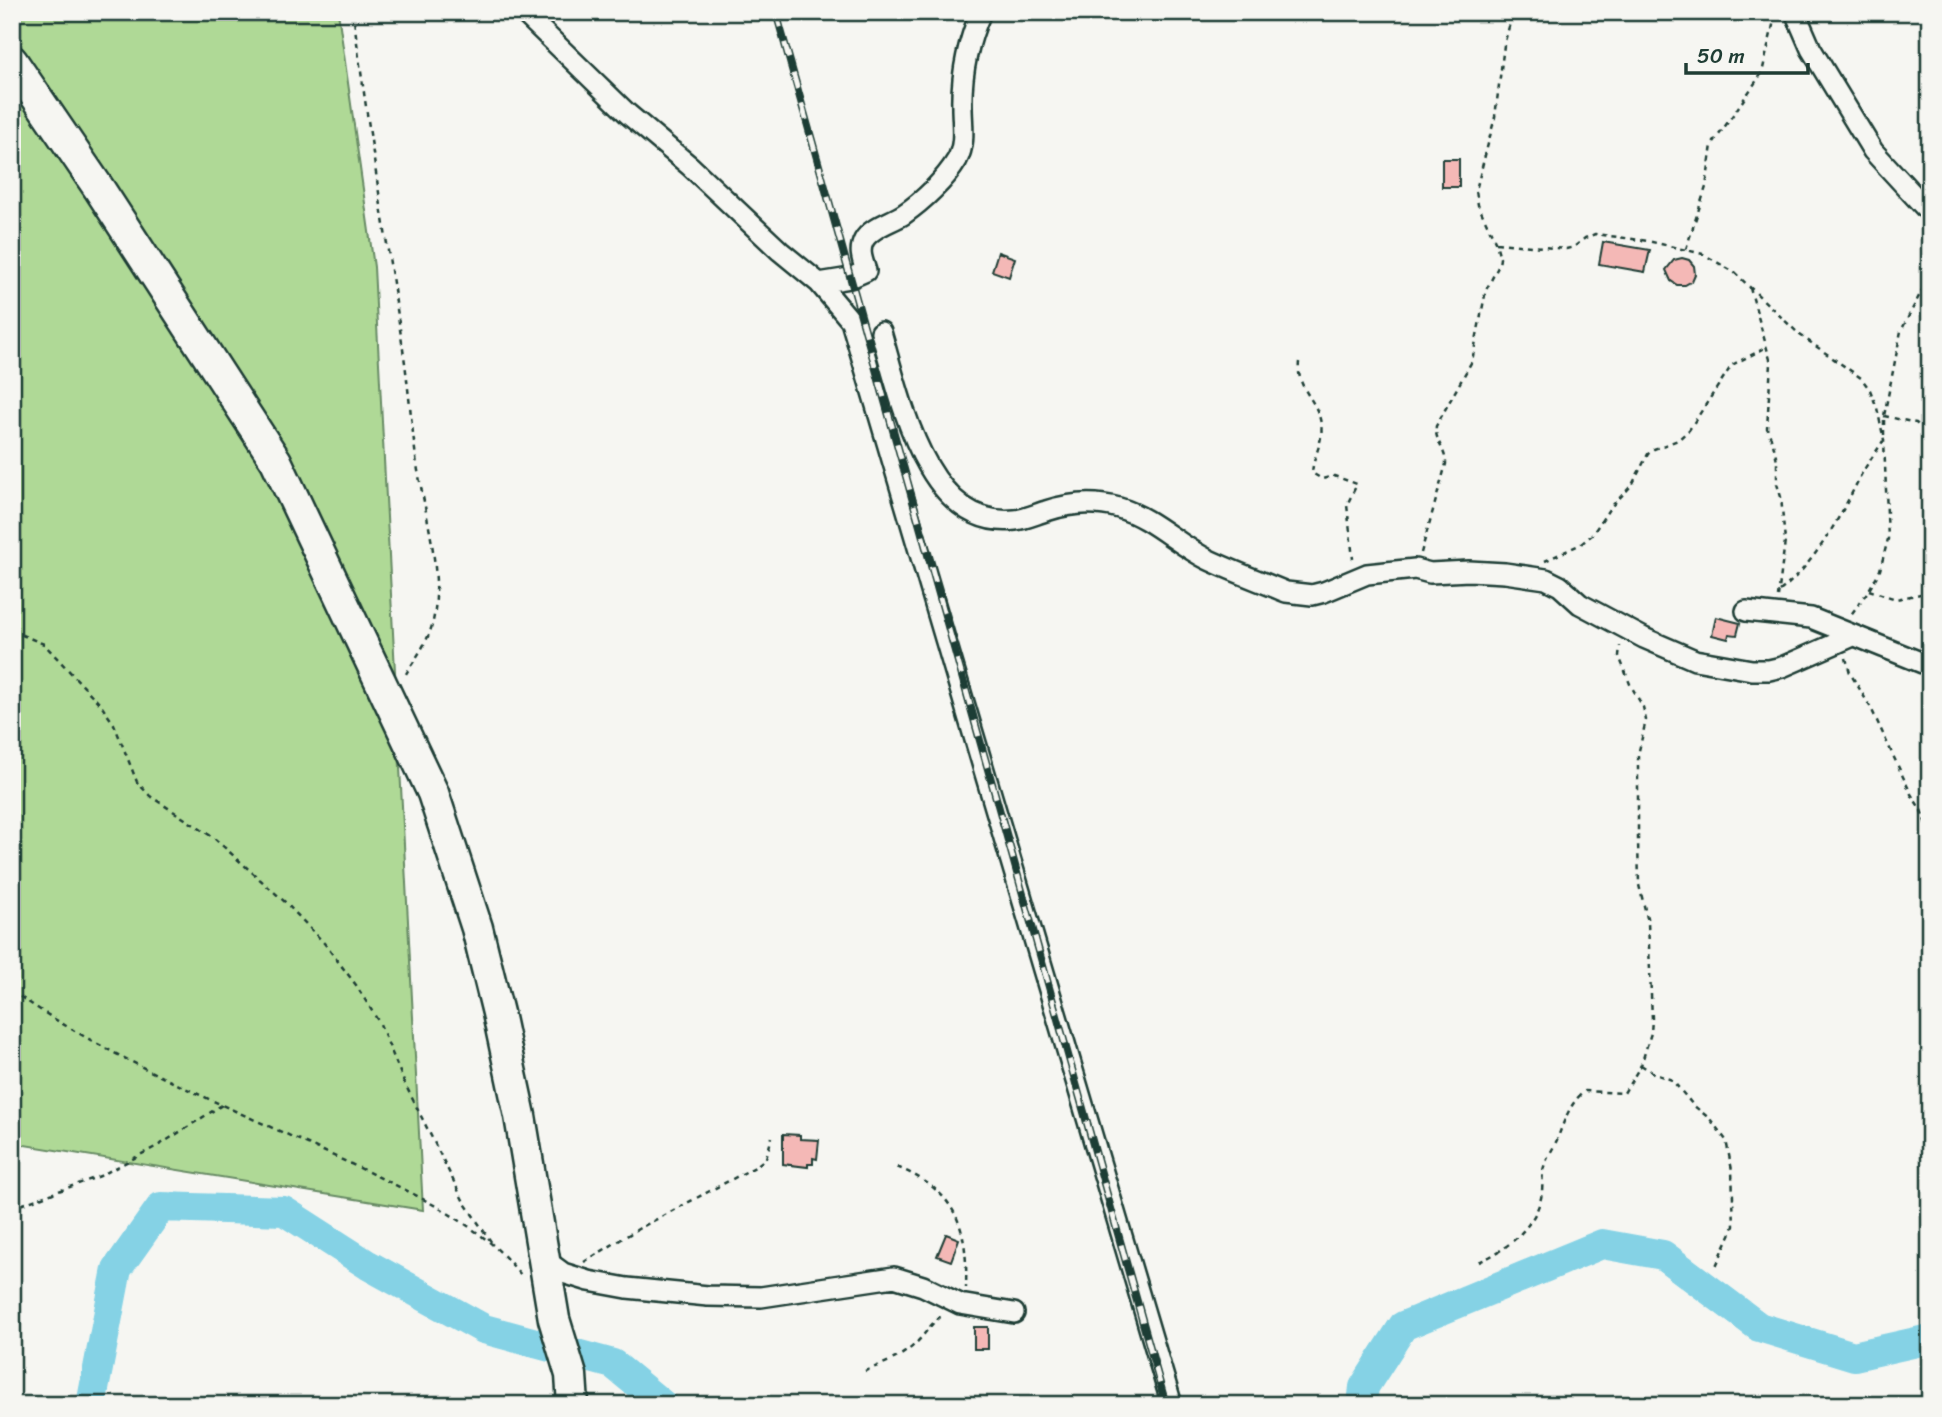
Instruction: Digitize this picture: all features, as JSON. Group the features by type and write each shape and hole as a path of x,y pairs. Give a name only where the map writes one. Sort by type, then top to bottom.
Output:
{"highway":[{"path":"12,61 100,190 276,461 433,793 477,928 555,1267 552,1311 571,1375 573,1405"}],"street":[{"path":"523,12 628,114 690,166 780,251 819,283 851,321 1172,1405"},
{"path":"819,283 850,278 866,271 860,253 864,240 913,208 958,158 964,136 962,106 970,36 981,12"},
{"path":"1795,12 1811,49 1860,131 1874,151 1930,213"},
{"path":"881,332 923,458 945,489 975,514 989,519 1018,520 1073,503 1120,508 1137,515 1207,558 1286,592 1324,592 1367,574 1415,569 1430,573 1469,571 1546,579 1560,586 1580,604 1625,629 1695,660 1728,668 1769,670 1782,667 1845,636"},
{"path":"1746,611 1811,618 1845,636 1930,666"},
{"path":"555,1267 627,1288 722,1296 761,1297 894,1277 923,1286 962,1305 1014,1312"}],"path":[{"path":"352,12 405,364 436,596 433,621 426,640 390,701"},
{"path":"1415,569 1446,464 1446,457 1435,432 1436,426 1475,352 1486,290 1499,265 1496,243 1478,205 1476,190 1495,117 1504,45 1513,12"},
{"path":"1686,249 1706,187 1712,145 1762,73 1776,12"},
{"path":"1496,243 1566,250 1590,234 1595,234 1686,249 1718,262 1749,285 1800,335 1861,378 1870,390 1877,408 1884,440 1860,477 1837,522 1794,580 1780,591"},
{"path":"1930,275 1901,331 1884,416 1888,539 1885,556 1845,636 1850,673 1871,708 1921,810 1930,835"},
{"path":"1749,285 1771,363 1767,428 1777,460 1777,484 1781,497 1784,541 1780,591 1772,613"},
{"path":"1525,576 1550,558 1581,544 1592,535 1609,509 1632,485 1648,454 1678,440 1689,430 1732,365 1767,347"},
{"path":"1298,362 1301,385 1317,411 1321,426 1321,442 1312,473 1322,479 1334,476 1357,484 1347,505 1353,580"},
{"path":"1884,416 1916,423 1930,436"},
{"path":"1869,590 1896,599 1930,592"},
{"path":"1479,1262 1493,1255 1528,1227 1540,1202 1543,1171 1548,1158 1562,1125 1582,1092 1624,1093 1641,1065 1651,1033 1648,922 1639,885 1638,839 1638,755 1646,720 1643,707 1619,656 1625,629"},
{"path":"12,631 44,644 100,704 114,724 137,782 150,796 214,838 285,902 324,943 356,985 380,1024 404,1082 464,1202 494,1246 552,1311"},
{"path":"12,991 153,1073 223,1104 451,1215 494,1246"},
{"path":"1641,1065 1672,1080 1693,1105 1710,1119 1726,1140 1732,1170 1734,1226 1716,1266"},
{"path":"12,1208 100,1176 161,1144 223,1104"},
{"path":"555,1267 638,1229 755,1167 766,1158 772,1137"},
{"path":"865,1371 901,1356 918,1342 930,1323 962,1305 966,1270 962,1229 955,1213 934,1186 897,1167"}],"green space":[{"path":"12,12 338,12 374,267 423,1210 12,1143"}],"building":[{"path":"1442,159 1459,159 1459,187 1442,187"},
{"path":"1603,242 1650,250 1645,272 1599,264"},
{"path":"998,252 1015,258 1009,277 992,271"},
{"path":"1674,260 1689,260 1694,266 1695,274 1692,281 1677,285 1671,281 1666,270"},
{"path":"1716,617 1740,623 1737,635 1729,634 1728,639 1712,635"},
{"path":"783,1134 800,1135 800,1139 819,1140 817,1159 813,1158 813,1164 808,1164 808,1167 783,1164"},
{"path":"946,1234 959,1239 951,1261 937,1256"},
{"path":"974,1327 988,1327 988,1349 974,1349"}],"waterway":[{"path":"91,1405 117,1269 161,1207 284,1211 368,1265 484,1329 613,1364 663,1405"},
{"path":"1362,1405 1364,1387 1403,1326 1602,1244 1663,1255 1759,1327 1854,1356 1930,1339"}],"railway":[{"path":"776,12 1166,1405"}]}
